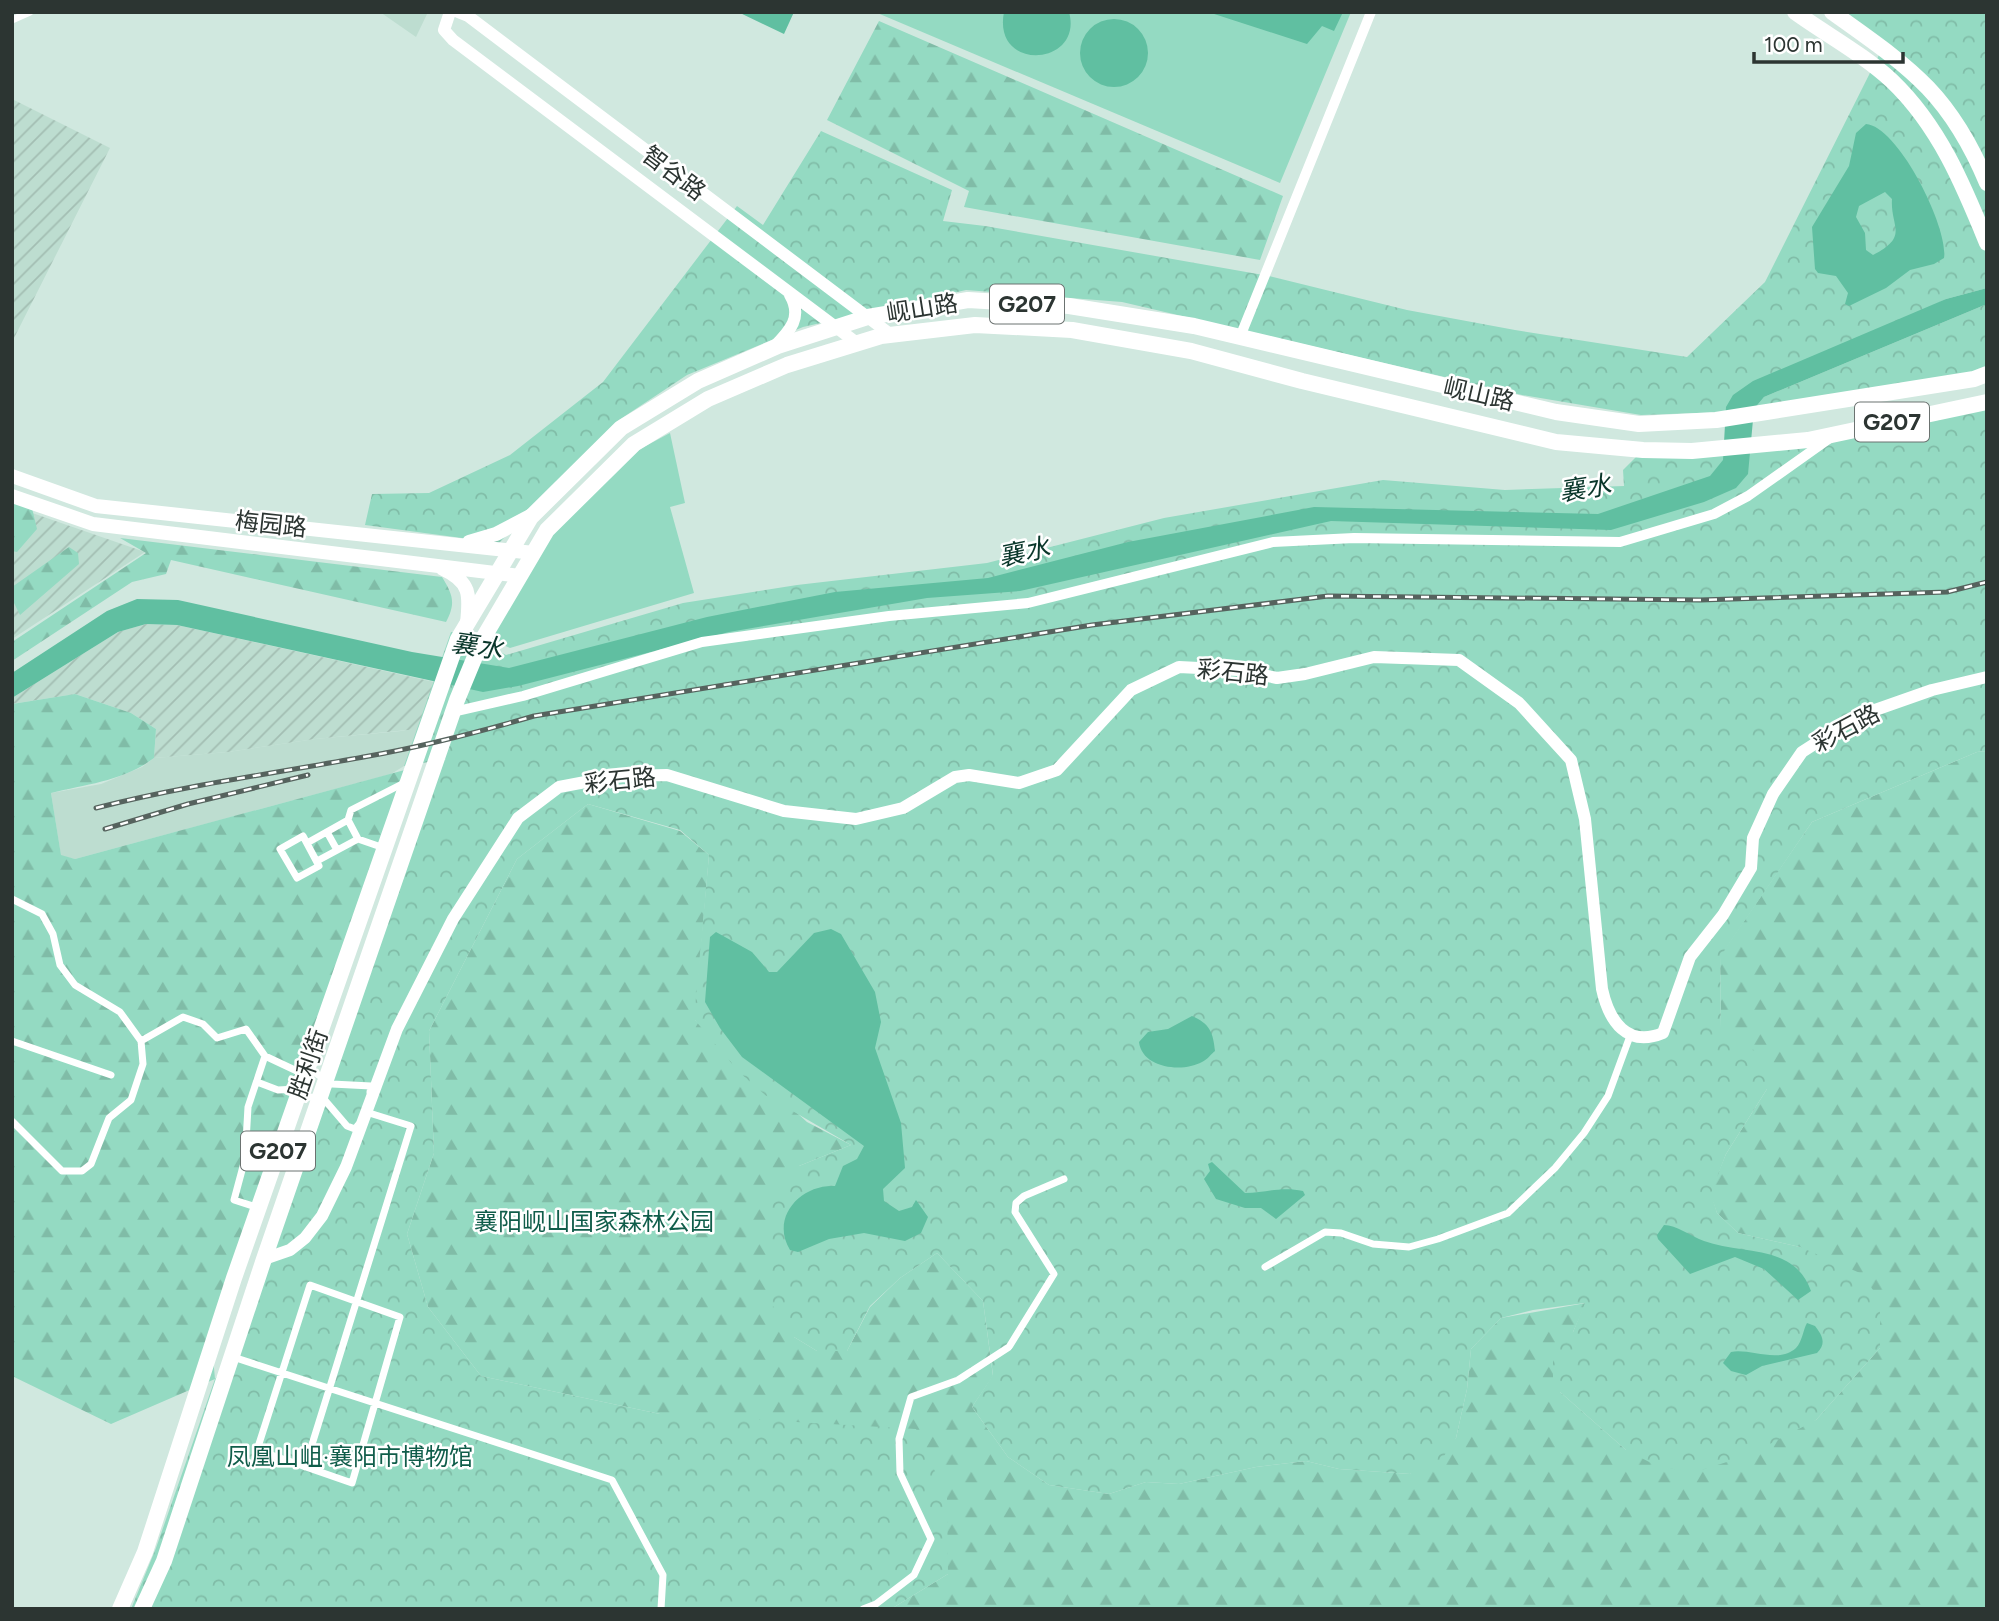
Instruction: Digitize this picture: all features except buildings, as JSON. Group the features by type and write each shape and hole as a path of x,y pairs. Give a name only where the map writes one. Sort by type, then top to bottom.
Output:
{"main road":[{"path":"1795,12 1891,80 1922,113 1951,159 1987,243"},
{"path":"1832,12 1911,69 1943,102 1973,150 1987,183"},
{"name":"岘山路","path":"458,640 535,514 621,428 698,381 773,348 868,317 927,306 968,300 1069,306 1194,326 1556,412 1639,424 1716,419 1805,407 1983,374"},
{"name":"岘山路","path":"481,642 547,530 634,444 708,399 787,365 890,334 975,325 1072,330 1191,351 1302,381 1556,442 1643,450 1723,448 1837,434"},
{"name":"G207","path":"1837,434 1987,402"},
{"name":"梅园路","path":"12,476 96,506 534,553"},
{"name":"梅园路","path":"12,496 93,524 520,576"},
{"path":"462,544 496,534 535,514"},
{"path":"432,564 458,576 468,592 467,625"},
{"name":"胜利街","path":"120,1609 145,1552 258,1208 458,640"},
{"name":"胜利街","path":"142,1609 164,1561 264,1259 455,706 481,642"}],"street":[{"path":"12,20 30,12"},
{"path":"1240,337 1371,12"},
{"name":"智谷路","path":"857,342 453,40 444,30 452,13 468,16 890,334"},
{"path":"773,348 794,325 797,306 787,288"},
{"path":"851,305 875,309 927,306"},
{"path":"455,706 523,696 702,642 889,616 1028,603 1273,542 1354,538 1620,542 1714,514 1748,496 1837,434"},
{"name":"彩石路","path":"264,1259 290,1250 305,1238 322,1216 346,1167 397,1029 453,919 518,818 559,787 617,776 667,775 784,811 856,819 903,808 955,778 969,775 1018,782 1057,770 1130,690 1179,667 1238,670 1277,678 1374,657 1459,660 1519,703 1571,760 1585,818 1602,989 1607,1013 1630,1036 1650,1038 1663,1033 1690,957 1723,915 1751,868 1753,838 1773,794 1802,752 1858,716 1932,690 1987,677"},
{"path":"307,843 348,820 351,810 407,782"},
{"path":"348,820 358,839 384,848"},
{"path":"327,832 337,850"},
{"path":"303,836 307,843 319,866 297,878 280,849 303,836"},
{"path":"317,861 358,839"},
{"path":"12,899 43,914 54,934 60,965 75,985 120,1012 141,1041 143,1064 131,1100 109,1118 91,1164 82,1171 62,1171 12,1121"},
{"path":"141,1041 183,1017 204,1024 217,1038 246,1029 265,1056 299,1072 314,1072 332,1084 365,1083 371,1086 367,1110 355,1129 347,1126 326,1100 308,1097 296,1089 278,1090 257,1082"},
{"path":"1265,1267 1325,1232 1341,1233 1373,1244 1409,1247 1438,1240 1508,1213 1536,1188 1584,1133 1608,1096 1630,1036"},
{"path":"12,1041 111,1075"},
{"path":"258,1208 234,1200 245,1159 248,1108 265,1056"},
{"path":"326,1100 332,1084"},
{"path":"305,1467 411,1126 367,1110"},
{"path":"863,1609 876,1604 914,1575 931,1539 900,1473 898,1439 911,1397 958,1380 1009,1347 1054,1274 1015,1212 1016,1203 1024,1196 1064,1179"},
{"path":"310,1286 400,1317 352,1483 257,1450 282,1371 310,1286"},
{"path":"233,1357 612,1480 663,1575 661,1609"}],"shaded area":[{"path":"380,12 428,12 416,37"},
{"path":"738,12 794,12 784,34"},
{"path":"1004,12 1069,12 1070,30 1063,43 1052,52 1038,55 1023,53 1011,45 1004,32"},
{"path":"1208,12 1343,12 1334,31 1322,26 1307,44"},
{"path":"1114,19 1127,22 1138,29 1145,40 1148,53 1145,66 1138,77 1127,84 1114,87 1101,84 1090,77 1083,66 1080,53 1083,40 1090,29 1101,22"},
{"path":"12,99 110,148 12,342"},
{"path":"1866,124 1879,129 1906,159 1930,203 1943,244 1944,258 1934,264 1910,270 1886,288 1849,306 1845,304 1848,293 1836,276 1818,273 1815,269 1812,227 1849,166 1856,133","holes":["1885,192 1892,199 1895,236 1873,255 1866,250 1865,233 1856,217 1859,206"]},
{"name":"襄水","path":"1987,288 1987,304 1764,397 1754,409 1748,474 1736,488 1704,502 1611,530 1331,521 1020,591 927,598 729,632 518,686 483,692 177,625 146,624 118,632 12,698 12,673 107,611 137,599 178,600 412,652 509,668 707,617 835,592 988,578 1128,542 1314,507 1598,514 1710,476 1723,460 1726,407 1733,395 1753,381 1946,299"},
{"path":"12,506 145,552 12,639"},
{"path":"146,624 177,625 434,682 418,729 315,739 228,752 154,758 156,729 131,713 75,694 12,704 12,698 118,632"},
{"path":"531,709 540,744 404,766 391,774 75,859 61,856 51,793 101,784 142,767 154,758 401,731"},
{"path":"831,929 841,934 875,992 881,1022 875,1048 901,1123 905,1168 883,1189 884,1201 899,1211 912,1207 916,1200 928,1217 921,1233 905,1241 864,1233 829,1239 798,1252 790,1250 785,1238 786,1215 792,1205 811,1191 835,1186 843,1166 857,1159 864,1146 742,1057 720,1028 705,1002 710,937 716,932 752,952 769,972 777,972 814,933"},
{"path":"1192,1016 1210,1029 1215,1051 1204,1061 1184,1067 1164,1066 1147,1058 1139,1042 1148,1032 1168,1029"},
{"path":"1212,1162 1245,1193 1288,1189 1303,1191 1305,1195 1276,1219 1261,1208 1245,1208 1216,1199 1204,1179 1210,1171 1208,1164"},
{"path":"1664,1225 1704,1241 1779,1258 1792,1265 1803,1276 1811,1291 1798,1300 1764,1269 1735,1257 1690,1274 1658,1239 1657,1235"},
{"path":"1807,1323 1815,1326 1823,1342 1817,1353 1762,1366 1746,1375 1731,1371 1723,1363 1731,1352 1773,1355 1789,1353 1798,1345"}],"green space":[{"path":"875,12 1351,12 1280,183"},
{"path":"1832,12 1987,12 1987,288 1946,299 1726,412 1641,415 1522,395 1122,302 966,290 803,327 687,375 619,420 499,543 365,525 372,494 429,493 510,455 603,382 737,206 763,225 821,131 952,190 943,221 1269,276 1407,310 1687,357 1765,282 1882,49"},
{"path":"879,21 1283,196 1260,260 964,207 969,191 827,120"},
{"path":"1987,304 1987,374 1754,409 1764,397"},
{"name":"凤凰山岨·襄阳市博物馆","path":"1987,402 1987,751 1977,752 1812,822 1720,957 1721,1028 1770,1061 1767,1089 1726,1154 1711,1193 1717,1213 1738,1233 1800,1247 1860,1273 1880,1299 1880,1348 1816,1420 1749,1455 1692,1473 1655,1465 1626,1450 1560,1392 1553,1378 1553,1359 1565,1338 1573,1332 1585,1303 1533,1310 1501,1318 1471,1349 1467,1389 1456,1438 1440,1462 1410,1474 1339,1469 1306,1461 1256,1467 1179,1484 1146,1482 1109,1494 1049,1485 1008,1457 972,1407 993,1375 983,1301 937,1253 900,1278 870,1306 847,1351 817,1351 794,1337 773,1306 767,1239 770,1194 799,1166 851,1145 765,1095 739,1072 694,1019 709,855 680,830 588,804 517,859 429,1031 434,1153 407,1234 428,1307 481,1376 660,1414 916,1429 947,1498 948,1574 891,1609 131,1609 156,1548 215,1379 233,1357 434,766 446,759 404,766 451,632 466,634 506,655 683,603 797,585 987,563 1164,518 1383,480 1505,490 1624,486 1623,470 1643,450 1723,448"},
{"path":"670,433 685,503 670,507 694,593 510,648 490,639 552,531 640,449"},
{"path":"12,501 32,508 37,529 17,552 12,551"},
{"path":"120,538 442,577 451,594 451,609 446,622 171,560 166,574 132,582 12,661 12,642 146,553"},
{"path":"69,547 78,553 79,564 20,615 12,599 12,587"},
{"path":"75,694 131,713 156,729 154,758 142,766 105,781 51,793 61,855 75,859 412,768 212,1346 215,1379 111,1424 12,1376 12,704"},
{"name":"襄阳岘山国家森林公园","path":"1987,751 1987,1609 891,1609 948,1574 660,1414 481,1376 428,1307 407,1234 434,1153 429,1031 517,859 588,804 680,831 709,855 695,1020 807,1122 851,1145 799,1166 794,1337 817,1351 847,1351 870,1307 900,1278 937,1253 983,1301 993,1376 972,1407 1008,1457 1049,1485 1109,1494 1146,1482 1179,1484 1256,1467 1306,1461 1339,1469 1410,1474 1456,1438 1467,1389 1471,1349 1501,1318 1586,1303 1573,1332 1560,1392 1626,1450 1816,1420 1880,1348 1800,1247 1738,1233 1717,1213 1710,1193 1726,1154 1767,1089 1721,1029 1720,956 1812,822 1977,752"}],"railway":[{"path":"96,808 198,786 411,748 534,716 1092,625 1328,596 1700,600 1947,592 1987,582"},
{"path":"105,829 188,804 308,775"}]}
